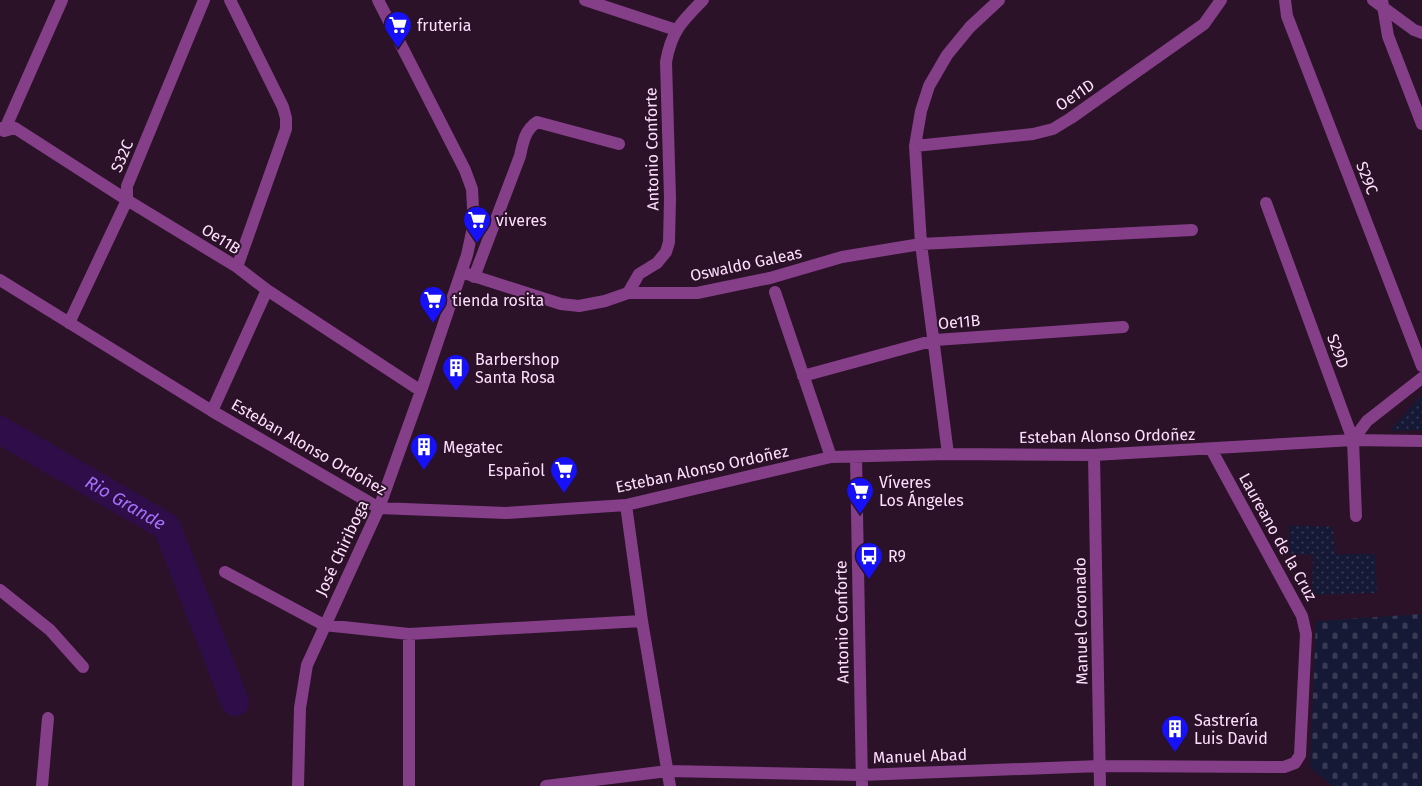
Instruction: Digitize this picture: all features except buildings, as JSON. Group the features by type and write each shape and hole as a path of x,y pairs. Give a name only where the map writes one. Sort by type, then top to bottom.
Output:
{"street":[{"path":"2,129 62,0"},
{"name":"S32C","path":"69,323 127,200 127,186 204,0"},
{"path":"230,0 283,107 286,118 286,129 236,267"},
{"name":"José Chiriboga","path":"298,786 302,699 307,664 379,508 467,255 472,232 472,189 465,170 378,0"},
{"path":"585,0 676,30"},
{"name":"Antonio Conforte","path":"628,293 639,274 657,263 666,252 670,242 666,62 668,46 676,30 703,0"},
{"path":"948,454 922,244 915,146 921,111 929,86 947,55 964,34 999,0"},
{"name":"Oe11D","path":"915,146 1033,134 1053,129 1079,113 1204,24 1221,0"},
{"name":"S29C","path":"1285,0 1286,16 1422,366"},
{"path":"1379,2 1414,30 1422,33"},
{"path":"1379,2 1388,36 1422,124"},
{"path":"474,278 520,156 524,138 531,126 537,122 619,144"},
{"name":"Oe11B","path":"2,129 15,128 236,267 267,290 421,391"},
{"name":"S29D","path":"1266,203 1353,440 1356,516"},
{"name":"Oswaldo Galeas","path":"461,272 474,278 561,304 579,306 605,302 628,293 697,293 770,278 842,257 922,244 1192,230"},
{"name":"Esteban Alonso Ordoñez","path":"0,280 212,410 379,508 506,512 626,505 831,457 948,454 1094,455 1353,440 1422,441"},
{"path":"212,410 267,290"},
{"path":"774,292 831,457"},
{"name":"Oe11B","path":"802,376 935,340 1123,327"},
{"path":"1353,440 1367,421 1422,378"},
{"name":"Laureano de la Cruz","path":"1211,449 1302,616 1306,634 1300,755 1295,763"},
{"name":"Manuel Coronado","path":"1094,455 1100,786"},
{"name":"Antonio Conforte","path":"856,457 862,780"},
{"path":"626,505 642,621 670,786"},
{"path":"225,572 324,625 409,634 642,621"},
{"path":"0,590 50,630 83,667"},
{"path":"409,634 409,786"},
{"path":"42,786 48,718"},
{"name":"Manuel Abad","path":"546,786 668,771 862,780 1100,766 1284,767 1295,763"}],"green space":[{"path":"1422,394 1422,430 1389,431"},
{"path":"1289,525 1333,527 1335,554 1375,554 1377,593 1312,595 1313,555 1289,554"},
{"path":"1422,614 1422,786 1332,786 1310,767 1316,621"}],"waterway":[{"name":"Rio Grande","path":"0,430 167,527 235,702"}],"place":[{"name":"fruteria","path":"398,49"},
{"name":"viveres","path":"477,244"},
{"name":"tienda rosita","path":"433,324"},
{"name":"Barbershop Santa Rosa","path":"456,392"},
{"name":"Megatec","path":"424,471"},
{"name":"Español","path":"564,494"},
{"name":"Víveres Los Ángeles","path":"860,515"},
{"name":"R9","path":"869,580"},
{"name":"Sastrería Luis David","path":"1175,753"}]}
